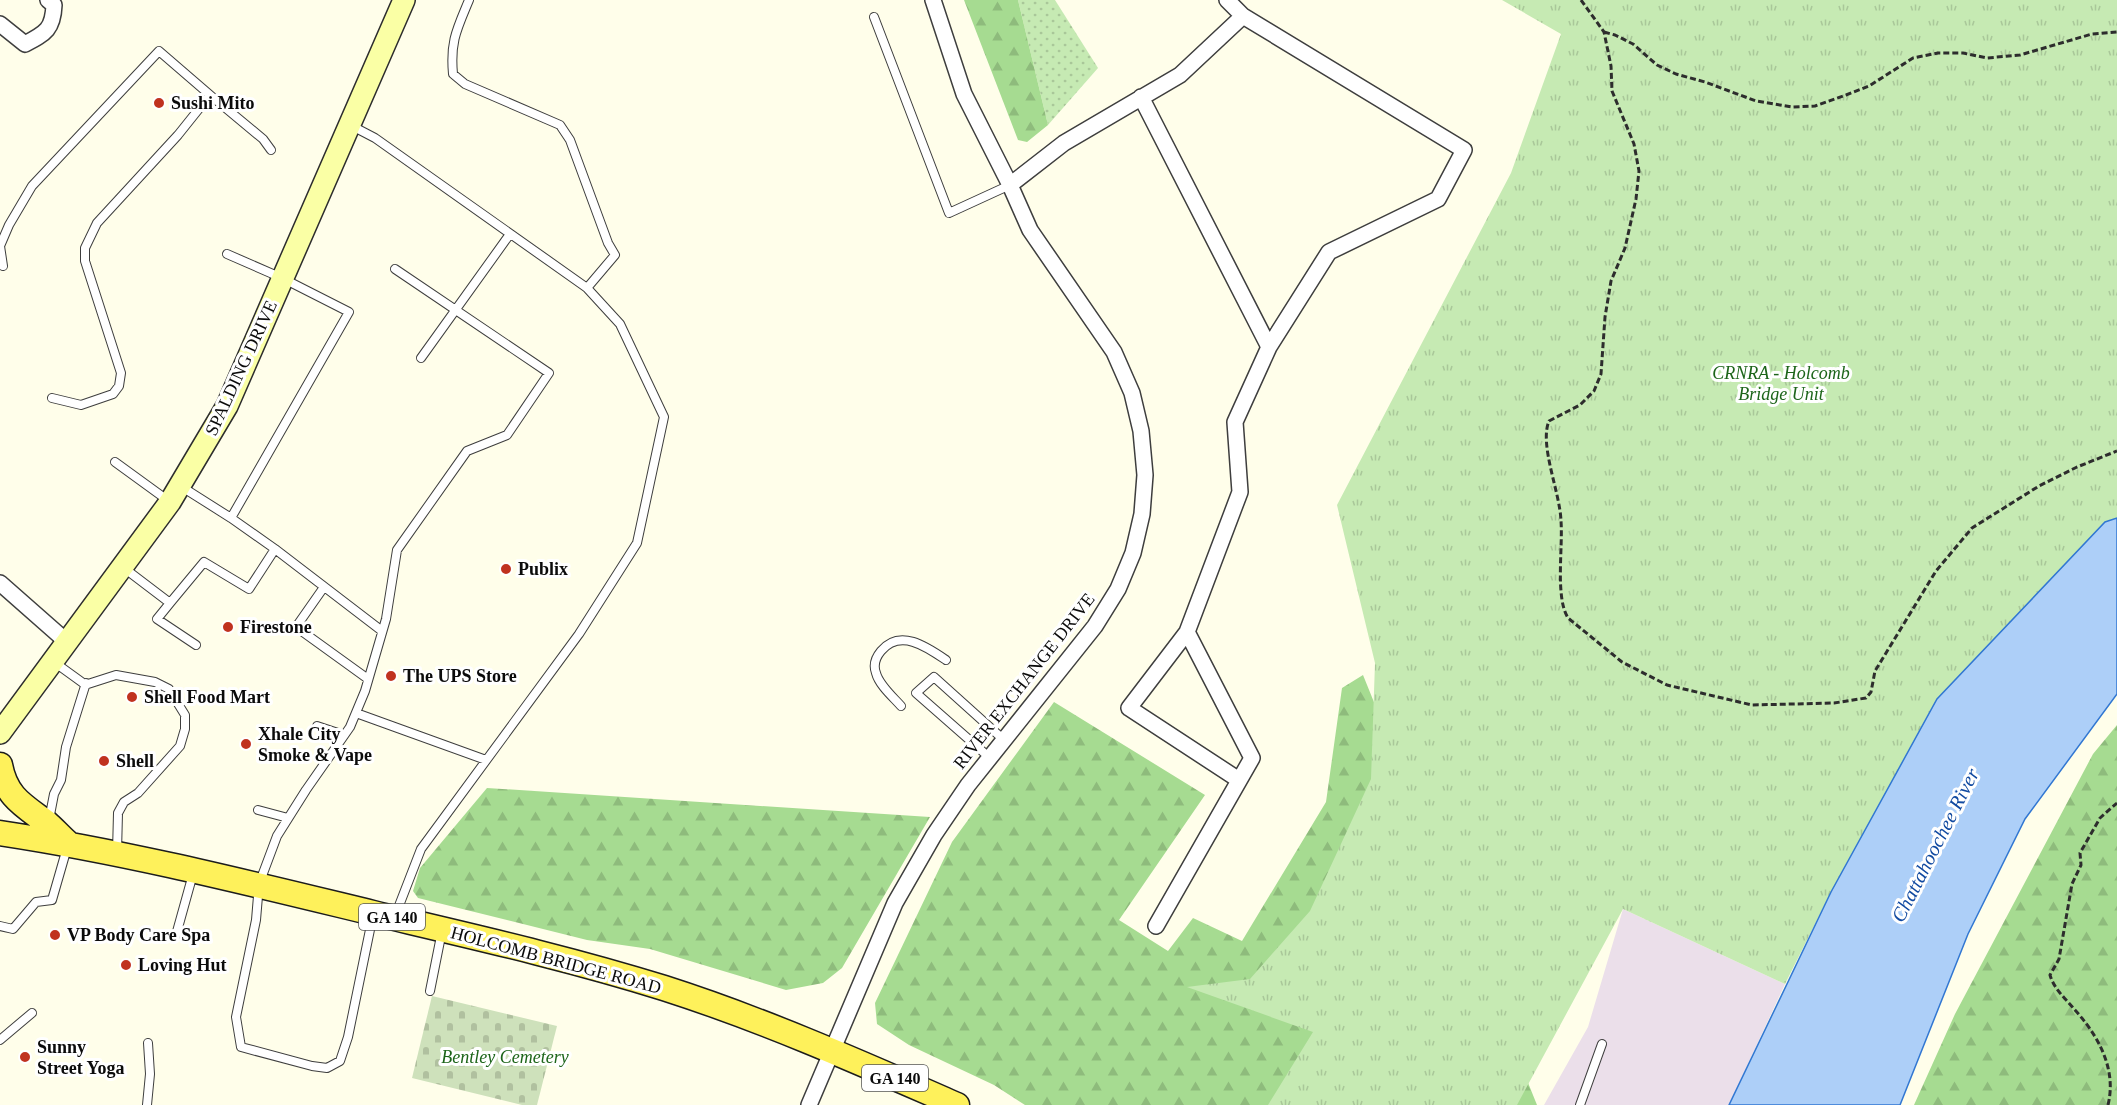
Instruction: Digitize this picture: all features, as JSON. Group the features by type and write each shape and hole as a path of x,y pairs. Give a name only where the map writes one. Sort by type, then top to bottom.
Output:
{"main road":[{"name":"SPALDING DRIVE","path":"0,732 175,494 227,406 404,0"},
{"path":"0,765 3,779 17,802 48,824 68,843"},
{"name":"HOLCOMB BRIDGE ROAD","path":"0,833 68,843 194,869 584,965 665,989 832,1050 957,1105"}],"street":[{"path":"0,24 25,44 41,36 54,21 54,4 48,0"},
{"name":"RIVER EXCHANGE DRIVE","path":"809,1105 895,903 933,835 990,758 1095,626 1118,589 1133,553 1142,514 1145,475 1142,431 1132,393 1114,352 1030,230 964,94 933,0"},
{"path":"1227,0 1243,16 1464,150 1438,199 1329,252 1269,347 1234,422 1240,492 1187,632 1129,708 1239,780"},
{"path":"1010,185 1065,143 1180,75 1243,16"},
{"path":"1141,97 1269,347"},
{"path":"0,583 68,642"},
{"path":"1156,926 1252,758 1187,632"}],"lane":[{"path":"469,0 453,37 451,56 453,74 465,84 560,125 570,140 608,243 615,255 587,288"},
{"path":"874,17 949,213 1010,185"},
{"path":"3,266 0,246 9,225 32,186 159,51 263,139 271,150"},
{"path":"52,398 81,405 113,394 119,386 121,373 85,261 85,248 97,223 178,135 210,95"},
{"path":"350,124 375,138 587,288 620,324 664,417 637,543 579,634 421,849 384,915 340,1061 327,1068 289,1061 241,1047 236,1017 256,920 259,884 277,836 350,727 356,713 382,632 397,550 467,451 507,435 549,373 395,269"},
{"path":"421,358 510,234"},
{"path":"227,254 282,278 349,312 231,518"},
{"path":"115,462 175,494 231,518 382,632"},
{"path":"196,645 157,619 204,562 249,589 275,549"},
{"path":"123,567 170,603"},
{"path":"324,587 296,627 368,679"},
{"path":"901,706 876,673 876,657 887,644 907,639 926,646 946,660"},
{"path":"53,661 86,684"},
{"path":"86,684 116,675 155,682 168,689 185,715 185,729 180,746 138,793 124,802 118,813 117,853"},
{"path":"990,758 916,693 934,677 1004,740"},
{"path":"48,824 54,794 61,780 66,747 86,684"},
{"path":"356,713 486,760"},
{"path":"316,726 344,735"},
{"path":"258,810 288,818"},
{"path":"0,926 13,929 36,902 52,900 68,843"},
{"path":"176,936 194,869"},
{"path":"430,991 442,930"},
{"path":"0,1040 32,1013"},
{"path":"147,1105 150,1074 148,1043"},
{"path":"1580,1105 1602,1044"}],"path":[{"path":"1581,0 1604,32 1611,66 1612,91 1634,144 1639,171 1636,199 1625,248 1611,281 1605,317 1601,374 1594,391 1580,405 1549,421 1545,430 1545,442 1561,519 1563,610 1568,618 1622,662 1668,685 1752,705 1834,703 1866,698 1871,692 1875,671 1936,571 1972,528 2039,486 2117,451"},
{"path":"1604,32 1616,34 1633,44 1657,64 1676,74 1706,82 1756,101 1792,107 1815,106 1869,86 1913,58 1938,53 1963,53 1987,58 2020,55 2092,34 2117,32"},
{"path":"2108,1105 2112,1092 2111,1078 2102,1047 2053,984 2050,975 2059,959 2072,884 2081,865 2080,853 2100,818 2117,803"}],"shaded area":[{"path":"1623,909 1785,984 1729,1105 1544,1105 1588,1027"}],"green space":[{"path":"964,0 1018,0 1048,125 1027,142 1018,140"},
{"path":"1018,0 1055,0 1098,68 1048,125"},
{"name":"CRNRA - Holcomb Bridge Unit","path":"1502,0 2117,0 2117,523 1831,892 1785,984 1623,909 1517,1105 1268,1105 1313,1032 1187,987 1250,979 1310,911 1371,779 1375,663 1337,505 1511,173 1561,34"},
{"path":"1363,675 1537,1105 1025,1105 994,1085 909,1045 877,1024 875,1003 952,842 1054,702 1205,795 1119,920 1168,951 1193,918 1242,941 1326,802 1342,688"},
{"path":"2117,725 2117,1105 1914,1105 1955,1014 2093,754"},
{"path":"487,788 930,817 842,968 823,983 786,990 650,949 587,940 418,898 413,891 420,868"},
{"name":"Bentley Cemetery","path":"432,996 557,1026 537,1105 522,1105 412,1078"}],"water":[{"name":"Chattahoochee River","path":"2117,518 2117,694 2025,819 1968,934 1900,1105 1729,1105 1831,892 1937,699 2105,522"}],"place":[{"name":"Sushi Mito","path":"159,103"},
{"name":"Publix","path":"506,569"},
{"name":"Firestone","path":"228,627"},
{"name":"The UPS Store","path":"391,676"},
{"name":"Shell Food Mart","path":"132,697"},
{"name":"Xhale City Smoke & Vape","path":"246,744"},
{"name":"Shell","path":"104,761"},
{"name":"VP Body Care Spa","path":"55,935"},
{"name":"Loving Hut","path":"126,965"},
{"name":"Sunny Street Yoga","path":"25,1057"}]}
